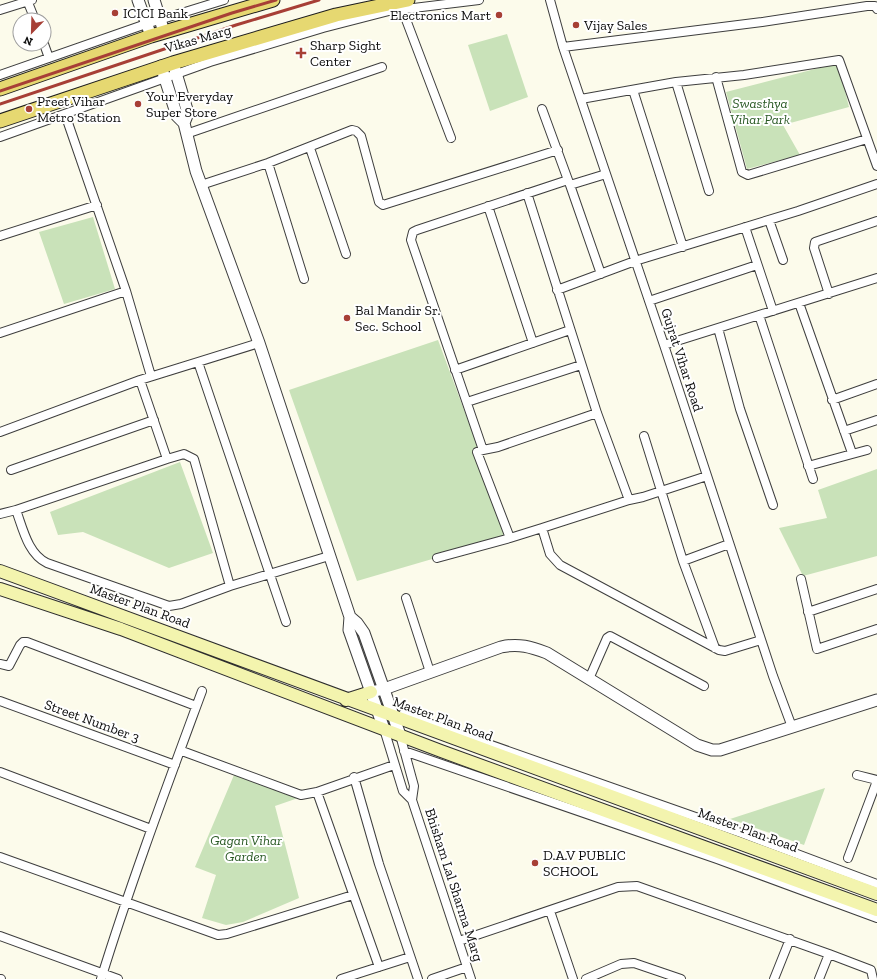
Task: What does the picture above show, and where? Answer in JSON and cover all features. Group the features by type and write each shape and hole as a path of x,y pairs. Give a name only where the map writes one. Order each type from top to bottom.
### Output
{"main road":[{"name":"Vikas Marg","path":"0,89 148,30 273,0"},
{"name":"Vikas Marg","path":"0,121 336,15 405,5"},
{"name":"Master Plan Road","path":"0,571 247,661 376,711 393,714 877,894"},
{"name":"Master Plan Road","path":"0,589 121,630 400,735 877,910"},
{"path":"346,700 371,692"}],"street":[{"path":"0,10 29,0 33,12"},
{"path":"0,74 49,58 148,30 138,0"},
{"path":"154,0 162,26 224,0"},
{"path":"451,138 405,5 480,0"},
{"name":"Gujrat Vihar Road","path":"550,0 563,47 664,345 761,640 792,727"},
{"path":"563,47 762,22 867,6 875,6 877,9"},
{"path":"47,52 49,58"},
{"path":"581,99 676,82 744,75 839,60 877,166"},
{"path":"185,128 382,67"},
{"path":"170,68 166,79 177,116 185,128 201,185 259,343 350,617 349,630 371,692 376,711 384,729"},
{"path":"170,68 188,113 185,128"},
{"path":"716,77 742,172 748,175 867,139"},
{"path":"0,136 166,79"},
{"path":"676,82 709,191"},
{"path":"633,90 683,247"},
{"path":"542,109 558,150 601,274"},
{"path":"66,117 126,291 152,376"},
{"path":"201,185 310,148 352,130 359,133 379,202 386,205 558,150"},
{"path":"310,148 346,254"},
{"path":"268,163 304,279"},
{"path":"483,450 411,240 413,232 527,193 606,174"},
{"path":"557,290 635,261 769,220 877,184"},
{"path":"527,193 581,365 629,500"},
{"path":"0,236 97,205"},
{"path":"488,206 533,343"},
{"path":"769,220 783,260"},
{"path":"829,294 814,248 815,242 877,221"},
{"path":"745,227 773,311"},
{"path":"649,301 757,265"},
{"path":"664,345 877,278"},
{"path":"0,332 126,291"},
{"path":"799,303 852,454"},
{"path":"759,315 813,479"},
{"path":"718,328 740,409 774,505"},
{"path":"455,370 570,330"},
{"path":"0,432 140,380 259,343"},
{"path":"198,362 286,622"},
{"path":"467,402 581,365"},
{"path":"140,380 167,459"},
{"path":"832,400 877,384"},
{"path":"510,538 477,452 498,447 597,413"},
{"path":"11,470 154,420"},
{"path":"844,432 877,420"},
{"path":"644,436 660,492 683,561 715,648"},
{"path":"808,466 867,450"},
{"path":"0,514 184,454 194,459 230,586"},
{"path":"437,558 510,538 707,476"},
{"path":"16,510 32,551 41,560 160,603 175,606 230,586 329,556"},
{"path":"542,528 550,554 560,565 715,648 725,651 761,640"},
{"path":"683,561 729,544"},
{"path":"801,579 817,650 877,629"},
{"path":"808,612 877,588"},
{"path":"406,598 430,672"},
{"path":"350,617 357,623 364,633 400,735"},
{"path":"589,679 607,638 610,636 704,686"},
{"path":"0,664 9,666 20,645 27,642 196,706"},
{"path":"371,692 384,689 513,644 529,646 548,653 704,749 720,750 877,700"},
{"path":"102,976 151,829 175,765 182,751 202,691"},
{"name":"Street Number 3","path":"0,700 175,765"},
{"path":"393,714 734,831 877,884"},
{"name":"Bhisham Lal Sharma Marg","path":"384,729 402,791 412,800"},
{"name":"Bhisham Lal Sharma Marg","path":"400,735 414,786 412,800 471,979"},
{"path":"404,750 717,859 877,918"},
{"path":"182,751 301,795 317,792 354,777 394,765"},
{"path":"0,772 151,829"},
{"path":"848,858 877,780 857,775"},
{"path":"354,777 379,864 418,979"},
{"path":"317,792 379,967"},
{"path":"0,857 218,935 227,934 353,895"},
{"path":"459,941 618,887 637,886 790,939 872,970 873,979"},
{"path":"550,910 573,979"},
{"path":"0,936 102,976 118,979"},
{"path":"774,979 790,939"},
{"path":"819,979 829,954"},
{"path":"341,979 410,957"},
{"path":"586,979 621,964 634,963 682,979"},
{"path":"432,979 467,967"}],"green space":[{"path":"507,34 528,97 490,111 468,45"},
{"name":"Swasthya Vihar Park","path":"838,63 849,107 783,125 800,155 747,169 726,92"},
{"path":"93,217 115,289 64,304 39,232"},
{"path":"438,340 511,536 357,581 289,390"},
{"path":"180,462 213,553 169,568 83,532 58,535 50,512"},
{"path":"877,469 877,556 803,576 779,528 827,518 818,490"},
{"name":"Gagan Vihar Garden","path":"234,775 248,778 301,797 275,806 299,898 243,922 226,925 202,918 216,875 195,867"},
{"path":"825,788 804,845 730,819"}],"railway":[{"path":"0,91 232,13 276,0"},
{"path":"0,104 236,25 319,0"}],"place":[{"name":"ICICI Bank","path":"115,13"},
{"name":"Electronics Mart","path":"499,15"},
{"name":"Vijay Sales","path":"576,25"},
{"name":"Sharp Sight Center","path":"301,53"},
{"name":"Your Everyday Super Store","path":"138,104"},
{"name":"Preet Vihar Metro Station","path":"29,109"},
{"name":"Bal Mandir Sr. Sec. School","path":"347,318"},
{"name":"D.A.V PUBLIC SCHOOL","path":"535,863"}]}
